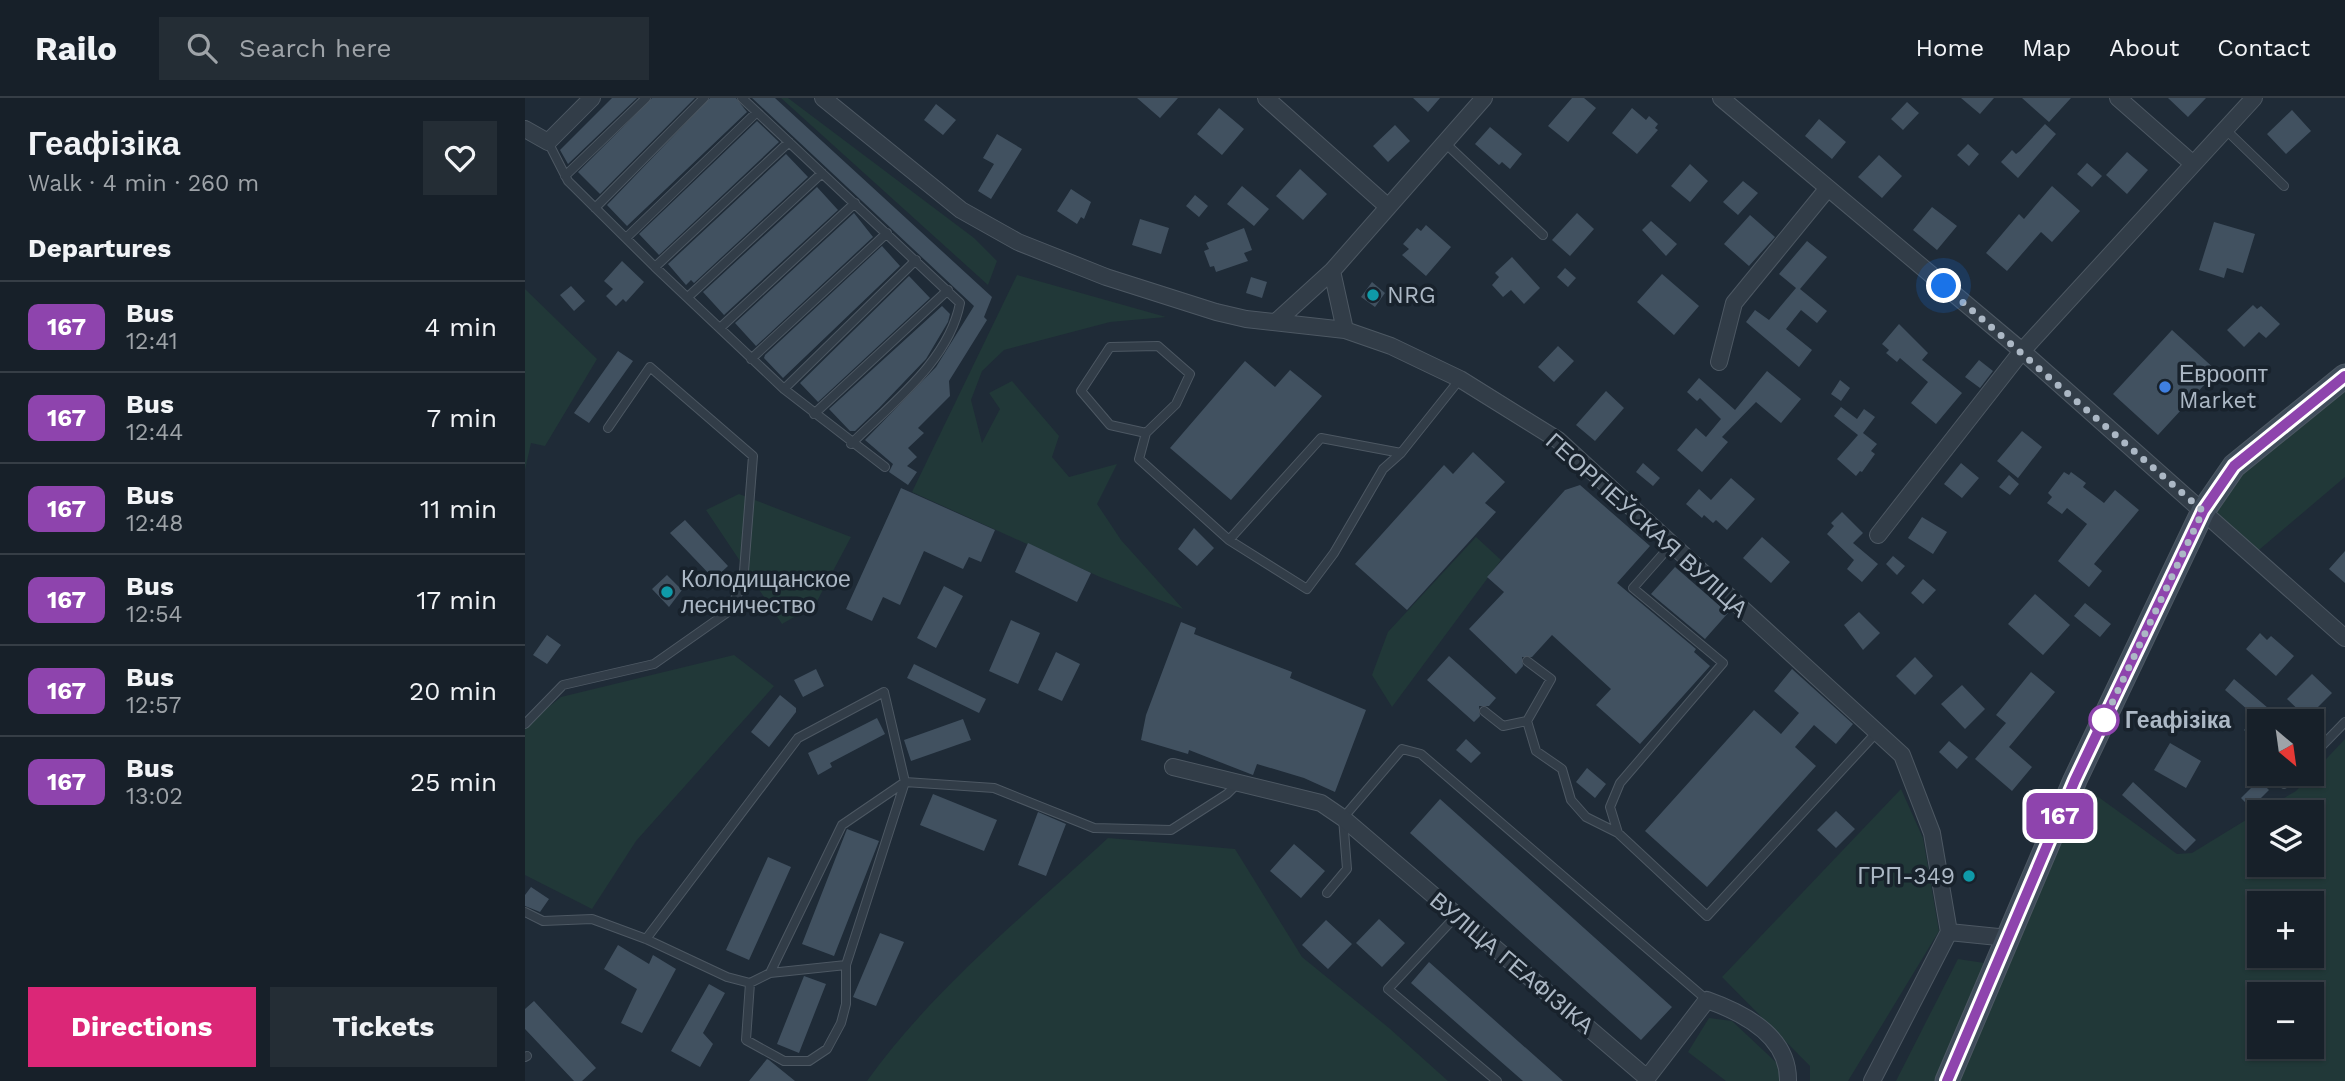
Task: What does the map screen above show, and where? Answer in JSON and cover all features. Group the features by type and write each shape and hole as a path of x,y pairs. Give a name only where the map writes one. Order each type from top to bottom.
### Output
{"main road":[{"path":"1947,1081 2075,780 2203,511 2234,466 2345,376"}],"street":[{"path":"525,129 548,142 592,98"},
{"name":"ГЕОРГІЕЎСКАЯ ВУЛІЦА","path":"823,98 952,203 1018,242 1106,277 1216,312 1345,330 1391,346 1460,380 1558,440 1902,755 1932,833 1949,932"},
{"path":"1265,98 1387,206"},
{"path":"1277,321 1332,271 1483,98"},
{"path":"1721,98 2022,351 2345,638"},
{"path":"2118,98 2192,163"},
{"path":"1878,534 2022,351 2192,163 2255,98"},
{"path":"1719,362 1734,303 1828,188"},
{"path":"1332,271 1345,330"},
{"name":"ВУЛІЦА ГЕАФІЗІКА","path":"1173,768 1240,781 1321,803 1343,818 1646,1079 1707,1000"},
{"path":"1873,1081 1949,932 2008,938"},
{"path":"1707,1000 1739,1011 1781,1049 1788,1062 1788,1081"}],"lane":[{"path":"565,176 646,98"},
{"path":"595,208 704,98"},
{"path":"742,98 960,303 957,321 924,372 851,444"},
{"path":"626,238 757,112"},
{"path":"2225,129 2284,186"},
{"path":"548,142 565,176 655,267 689,296 784,389 851,444 885,467"},
{"path":"655,267 789,142"},
{"path":"1444,142 1543,235"},
{"path":"689,296 823,173"},
{"path":"720,328 855,203"},
{"path":"751,359 887,233"},
{"path":"784,389 916,260"},
{"path":"814,414 948,290"},
{"path":"1146,433 1110,425 1080,391 1110,347 1158,346 1190,374 1176,404 1146,433 1139,459 1229,540 1307,589 1334,553 1383,469 1401,453 1460,380"},
{"path":"525,724 563,685 654,664 728,612 743,584 753,456 650,367 608,428"},
{"path":"1229,540 1321,438 1401,453"},
{"path":"1618,833 1610,807 1620,783 1723,663 1633,588 1671,545"},
{"path":"1527,662 1551,679 1527,721 1536,751 1562,769 1571,800 1586,817 1618,833 1707,916 1877,733"},
{"path":"646,939 798,737 884,692 905,782 846,965 846,1004 841,1023 827,1049 809,1061 784,1061 746,1040 750,983"},
{"path":"1485,711 1503,726 1527,721"},
{"path":"2324,743 2345,722"},
{"path":"1327,893 1347,869 1343,818 1402,749 1420,754 1707,1000"},
{"path":"770,973 842,825 905,782 994,788 1094,828 1171,830 1227,794 1240,781"},
{"path":"525,912 543,921 592,919 646,939 727,977 750,983 770,973 846,965"},
{"path":"1456,916 1388,989 1497,1081"}],"green space":[{"path":"781,98 788,98 974,238 997,261 988,285"},
{"path":"1017,275 1166,317 1110,322 1004,350 982,371 971,400 982,443 1000,409 989,393 1012,381 1059,436 1052,457 1069,477 1117,464 1097,504 1121,540 1183,609 1100,577 912,492"},
{"path":"525,289 597,359 545,446 531,443 525,470"},
{"path":"2345,376 2345,477 2253,555 2203,511"},
{"path":"739,494 851,537 815,605 782,624 706,510"},
{"path":"1476,537 1501,560 1392,707 1372,675 1388,632"},
{"path":"734,655 774,686 636,841 592,909 525,875 525,726 561,697"},
{"path":"2345,739 2345,1081 1947,1081 2075,780 2177,854 2192,853 2247,819 2247,877 2324,877 2324,800 2281,800 2301,786 2324,786 2324,761"},
{"path":"1901,789 1923,838 1939,931 1848,1081 1810,1081 1810,1066 1722,977"},
{"path":"1108,838 1235,849 1302,957 1389,1028 1448,1081 867,1081 893,1047 951,984"},
{"path":"1958,959 1991,964 1936,1081 1896,1081"},
{"path":"1709,1018 1732,1021 1781,1067 1781,1081 1726,1081 1688,1052"}],"building":[{"path":"612,98 637,98 568,164 560,150"},
{"path":"652,98 695,98 600,194 578,172"},
{"path":"710,98 736,98 747,112 627,226 607,205"},
{"path":"752,98 775,98 992,297 984,317 987,320 949,381 950,396 918,428 924,433 908,448 917,457 907,466 917,472 908,485 889,472 893,464 865,440 936,367 974,306"},
{"path":"1137,98 1178,98 1160,118"},
{"path":"1413,98 1440,98 1428,112"},
{"path":"1572,98 1584,98 1596,108 1568,142 1548,126"},
{"path":"1961,98 1994,98 1980,114"},
{"path":"2022,98 2071,98 2049,122"},
{"path":"2168,98 2206,98 2188,117"},
{"path":"1907,102 1919,113 1903,130 1891,119"},
{"path":"936,104 956,120 943,135 924,120"},
{"path":"1219,108 1244,129 1222,155 1197,134"},
{"path":"1632,108 1646,120 1649,116 1658,124 1655,128 1658,130 1637,154 1612,133"},
{"path":"2292,110 2311,131 2286,154 2267,134"},
{"path":"1819,119 1846,142 1832,159 1805,136"},
{"path":"757,121 779,142 659,255 639,234"},
{"path":"2045,124 2056,134 2018,178 2001,162 2012,150 2016,154 2020,151"},
{"path":"1395,125 1410,141 1388,162 1373,146"},
{"path":"1490,127 1522,154 1510,169 1502,162 1499,165 1475,144"},
{"path":"997,134 1022,149 991,199 978,191 994,164 983,158"},
{"path":"1968,144 1979,154 1969,166 1957,155"},
{"path":"2127,152 2148,170 2127,194 2106,175"},
{"path":"786,154 808,177 694,283 691,280 686,285 668,264"},
{"path":"1879,155 1902,176 1882,198 1858,177"},
{"path":"2087,163 2102,176 2092,187 2077,174"},
{"path":"1690,164 1708,181 1690,202 1671,186"},
{"path":"1300,169 1327,194 1303,220 1276,196"},
{"path":"1743,181 1758,193 1738,215 1723,202"},
{"path":"1242,186 1269,209 1254,226 1227,204"},
{"path":"2052,186 2080,211 2052,242 2041,232 2007,271 1986,253 2019,214 2024,219"},
{"path":"817,187 838,210 724,315 703,292"},
{"path":"1071,189 1091,202 1084,219 1081,217 1077,224 1057,211"},
{"path":"1195,195 1208,206 1199,217 1186,206"},
{"path":"1932,207 1957,226 1937,250 1913,230"},
{"path":"854,213 873,237 756,346 735,323"},
{"path":"1577,213 1594,229 1570,256 1552,240"},
{"path":"1750,215 1775,237 1749,266 1724,244"},
{"path":"1140,219 1169,228 1161,254 1132,245"},
{"path":"1651,221 1677,244 1666,256 1642,230"},
{"path":"2214,222 2255,234 2243,273 2227,268 2224,278 2199,270"},
{"path":"1426,225 1451,247 1426,276 1402,255 1409,249 1403,244 1417,228 1421,231"},
{"path":"1244,228 1252,250 1244,253 1248,261 1216,272 1214,266 1210,267 1204,251 1209,249 1206,243"},
{"path":"1807,241 1827,257 1800,289 1827,311 1817,323 1801,310 1786,329 1812,350 1799,367 1746,322 1755,310 1769,320 1796,288 1779,274"},
{"path":"882,246 900,266 783,378 764,358 765,355"},
{"path":"1512,257 1540,288 1524,304 1511,290 1503,297 1492,285 1499,277 1495,273"},
{"path":"622,261 644,282 626,302 623,299 616,306 606,296 613,289 604,281"},
{"path":"1565,268 1576,278 1568,287 1557,277"},
{"path":"1662,274 1699,306 1674,335 1637,302"},
{"path":"909,276 930,298 818,402 800,383"},
{"path":"1251,277 1267,282 1262,298 1246,293"},
{"name":"NRG","path":"1372,282 1385,293 1375,307 1361,297"},
{"path":"571,286 585,301 574,311 560,295"},
{"path":"2253,305 2257,309 2261,306 2280,324 2266,338 2259,332 2244,347 2227,330"},
{"path":"942,306 950,314 948,322 926,359 855,431 850,431 829,409"},
{"path":"1899,324 1928,353 1922,360 1962,393 1936,424 1911,403 1928,382 1900,358 1897,362 1886,353 1889,350 1882,344"},
{"path":"2172,330 2217,371 2158,435 2113,394"},
{"path":"1558,346 1574,361 1554,382 1538,367"},
{"path":"618,351 633,361 589,423 574,413"},
{"path":"1979,360 1993,371 1980,388 1965,377"},
{"path":"1245,361 1275,387 1290,370 1322,396 1231,500 1170,448"},
{"path":"1767,371 1801,399 1781,423 1756,402 1722,437 1728,442 1702,472 1677,450 1696,428 1706,437 1721,419 1700,398 1697,401 1687,392 1699,378 1735,410"},
{"path":"1840,380 1850,388 1841,401 1831,394"},
{"path":"1606,391 1624,408 1595,441 1576,425"},
{"path":"1841,407 1857,419 1864,409 1875,417 1863,433 1877,444 1871,451 1875,454 1856,476 1837,459 1858,435 1834,416"},
{"path":"2022,431 2042,447 2018,478 1997,461"},
{"path":"1473,452 1505,482 1485,503 1496,512 1407,610 1355,564 1444,465 1453,474"},
{"path":"1643,463 1660,478 1653,486 1636,472"},
{"path":"1961,463 1979,478 1962,498 1944,484"},
{"path":"2064,472 2069,475 2071,472 2086,483 2083,487 2104,503 2115,490 2139,510 2094,564 2102,571 2089,587 2058,561 2087,524 2067,508 2062,514 2047,503 2052,497 2048,493"},
{"path":"2009,475 2019,484 2010,495 1999,487"},
{"path":"1731,478 1755,499 1727,530 1716,520 1713,523 1704,515 1702,518 1686,504 1699,489 1711,500"},
{"path":"1580,485 1650,546 1617,583 1696,649 1694,652 1710,666 1640,744 1596,705 1611,689 1552,635 1532,657 1522,657 1523,666 1516,674 1469,629 1504,592 1487,577 1565,490"},
{"path":"901,488 995,530 981,562 969,557 963,569 924,551 900,605 883,597 872,621 846,609"},
{"path":"1842,512 1863,533 1853,543 1878,564 1862,582 1847,569 1854,560 1827,534 1834,526 1831,523"},
{"path":"1922,517 1947,532 1933,554 1908,538"},
{"path":"685,520 728,566 714,579 670,533"},
{"path":"1194,528 1214,548 1197,566 1178,549"},
{"path":"1762,537 1790,562 1771,583 1743,558"},
{"path":"1028,543 1091,573 1077,602 1015,572"},
{"path":"2345,551 2345,583 2329,569"},
{"path":"1893,556 1905,566 1897,575 1886,564"},
{"path":"1675,567 1728,613 1705,639 1651,594"},
{"name":"Колодищанское лесничество","path":"667,575 682,590 669,607 652,589"},
{"path":"1923,579 1936,590 1923,604 1911,593"},
{"path":"944,586 963,596 936,648 917,638"},
{"path":"2035,594 2070,625 2043,655 2008,624"},
{"path":"2085,603 2111,624 2100,637 2074,616"},
{"path":"1859,612 1880,633 1863,650 1844,625"},
{"path":"1011,620 1040,633 1018,684 989,671"},
{"path":"1181,622 1196,628 1194,634 1292,672 1290,678 1366,710 1335,792 1304,778 1257,764 1253,775 1189,750 1188,754 1141,740 1146,715"},
{"path":"2260,633 2267,640 2271,636 2294,656 2276,676 2246,649"},
{"path":"547,635 561,645 547,664 533,655"},
{"path":"1056,652 1080,664 1062,701 1038,690"},
{"path":"1449,656 1496,698 1489,706 1479,706 1480,716 1474,722 1427,680"},
{"path":"1915,657 1933,676 1915,695 1896,676"},
{"path":"914,664 986,699 979,713 907,678"},
{"path":"816,669 824,686 803,697 794,680"},
{"path":"1792,669 1853,724 1836,744 1814,725 1795,747 1816,766 1707,887 1645,831 1754,710 1781,734 1799,713 1774,691"},
{"path":"2031,672 2055,692 2009,747 2032,767 2012,791 1975,759 2006,723 1996,715"},
{"path":"2312,674 2332,693 2316,709 2298,709 2287,699"},
{"path":"2234,679 2269,709 2247,709 2225,690"},
{"path":"1962,685 1985,709 1965,729 1941,704"},
{"path":"780,695 796,708 796,712 769,747 751,732"},
{"path":"877,718 885,734 830,763 832,767 818,775 808,753"},
{"path":"963,719 971,740 911,761 904,740"},
{"path":"1466,739 1481,753 1471,763 1456,750"},
{"path":"1949,741 1968,757 1957,769 1939,752"},
{"path":"2170,743 2201,761 2186,788 2154,770"},
{"path":"1587,768 1606,784 1595,798 1576,782"},
{"path":"2133,782 2196,840 2185,851 2122,795"},
{"path":"2253,786 2265,786 2269,790 2259,800 2247,800 2247,804 2241,798"},
{"path":"933,794 997,820 984,851 920,825"},
{"path":"1440,799 1672,1007 1641,1040 1410,833"},
{"path":"1836,811 1855,829 1836,848 1817,830"},
{"path":"1038,812 1066,824 1046,876 1018,865"},
{"path":"847,829 879,841 834,956 802,944"},
{"path":"1294,844 1325,871 1301,898 1270,871"},
{"path":"768,857 791,867 749,960 726,950"},
{"path":"531,887 549,899 540,912 525,906 525,895"},
{"path":"1379,919 1405,943 1382,967 1356,943"},
{"path":"1326,920 1352,944 1328,969 1302,945"},
{"path":"880,933 904,942 876,1006 853,997"},
{"path":"618,945 649,964 653,955 676,969 642,1033 621,1023 637,989 604,969"},
{"path":"1429,962 1563,1081 1523,1081 1411,983"},
{"path":"804,976 826,984 799,1053 777,1044"},
{"path":"709,984 725,993 703,1033 713,1044 700,1067 671,1051"},
{"path":"534,1001 596,1068 582,1081 574,1081 525,1029 525,1009"},
{"path":"767,1059 769,1060 795,1081 749,1081"}],"bus line":[{"name":"167","path":"1947,1081 2075,780 2203,511 2219,483 2234,466 2345,376"}],"place":[{"name":"NRG","path":"1373,295"},
{"name":"Евроопт Market","path":"2165,387"},
{"name":"Колодищанское лесничество","path":"667,592"},
{"name":"Геафізіка","path":"2104,720"},
{"name":"ГРП-349","path":"1969,876"}],"route":[{"path":"1944,286 2203,511 2104,720"}]}
